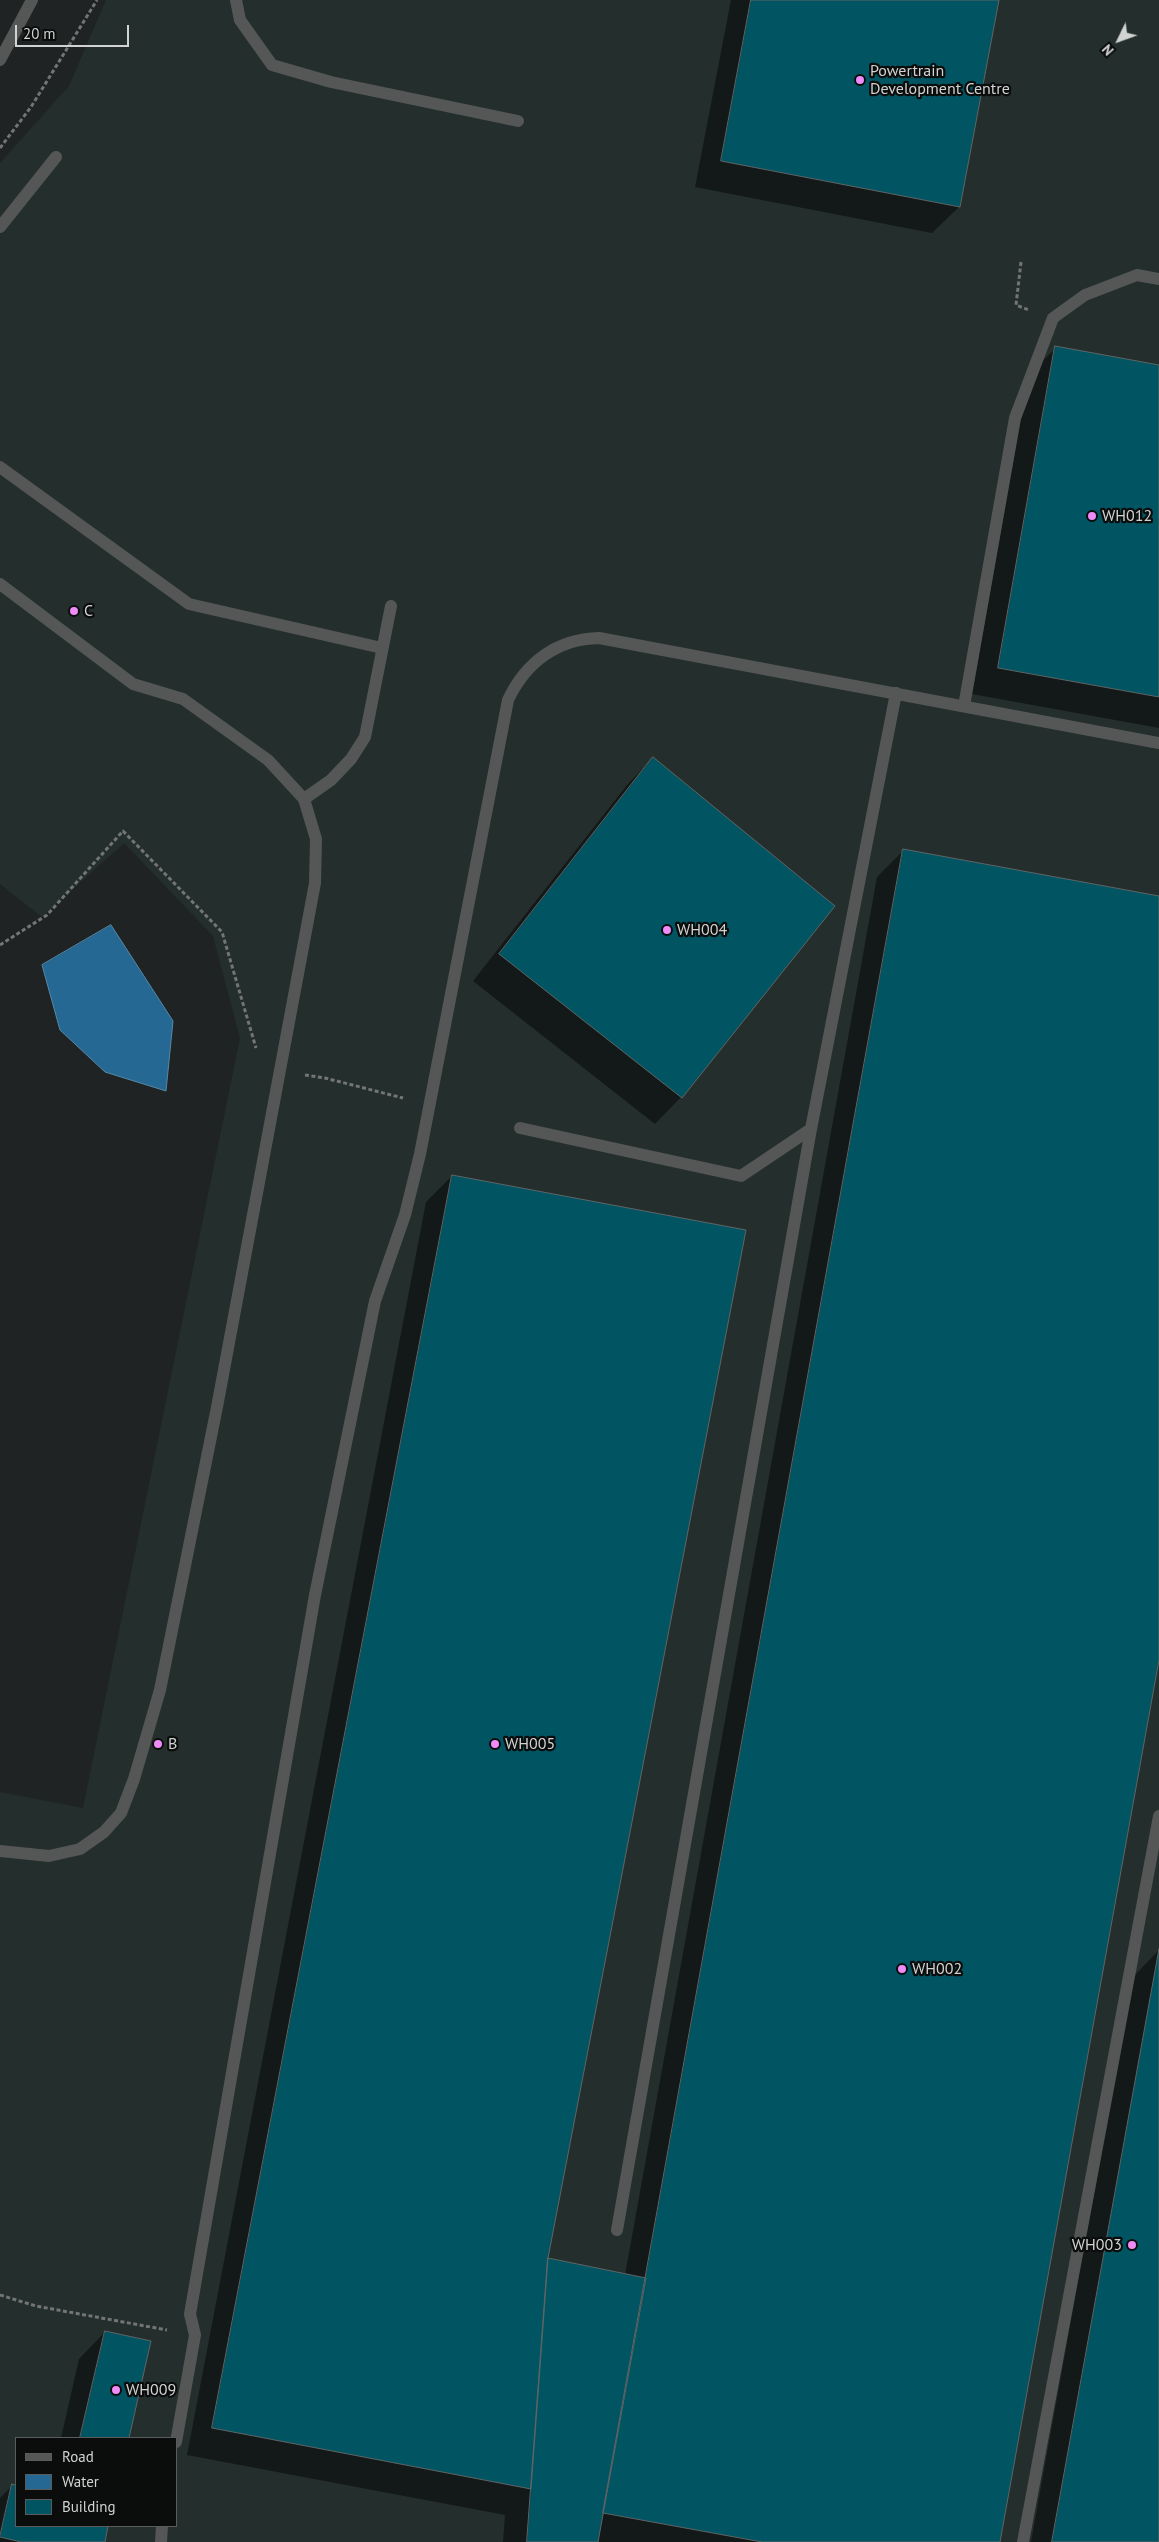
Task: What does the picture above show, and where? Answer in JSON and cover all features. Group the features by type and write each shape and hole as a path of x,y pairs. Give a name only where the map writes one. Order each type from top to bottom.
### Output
{"street":[{"path":"0,60 32,0"},
{"path":"236,0 240,20 272,65 331,82 518,121"},
{"path":"0,227 56,157"},
{"path":"964,706 1015,418 1053,318 1085,294 1137,275 1159,279"},
{"path":"0,467 189,604 382,648"},
{"path":"0,584 133,684 182,699 268,760 304,799 316,840 315,883 219,1397 160,1690 134,1779 121,1812 104,1832 80,1849 49,1856 0,1851"},
{"path":"304,799 331,780 351,759 365,737 390,606"},
{"path":"177,2437 195,2335 190,2314 315,1595 375,1301 405,1215 508,700 516,683 528,669 555,647 569,641 599,638 1159,743"},
{"path":"617,2230 811,1129 896,694"},
{"path":"520,1128 741,1176 811,1129"},
{"path":"1023,2542 1159,1816"},
{"path":"161,2542 162,2527"}],"path":[{"path":"0,148 31,107 97,0"},
{"path":"1021,262 1016,305 1053,318"},
{"path":"0,945 47,916 124,830 222,932 262,1067 281,1072 325,1078 429,1102"},
{"path":"0,2295 36,2306 195,2335"}],"shaded area":[{"path":"106,0 1159,0 1159,2542 0,2542 0,1792 83,1808 240,1038 213,936 124,843 42,917 0,884 0,163 69,86"}],"water":[{"path":"111,925 173,1021 166,1091 105,1072 60,1030 42,965"}],"building":[{"name":"Powertrain Development Centre","path":"751,0 999,0 960,207 721,161"},
{"name":"WH012","path":"1055,346 1159,365 1159,697 998,668"},
{"name":"WH004","path":"653,757 835,906 682,1098 499,954"},
{"name":"WH002","path":"903,849 1159,896 1159,1660 1000,2542 762,2542 603,2513"},
{"name":"WH005","path":"452,1175 746,1230 548,2258 531,2489 212,2428"},
{"name":"WH003","path":"1159,1949 1159,2542 1052,2542"},
{"path":"548,2258 646,2278 598,2542 527,2542"},
{"name":"WH009","path":"105,2331 151,2341 129,2437 80,2437"},
{"path":"12,2484 15,2485 15,2527 108,2527 105,2542 21,2542 0,2537"}],"place":[{"name":"Powertrain Development Centre","path":"860,80"},
{"name":"WH012","path":"1092,516"},
{"name":"C","path":"74,611"},
{"name":"WH004","path":"667,930"},
{"name":"B","path":"158,1744"},
{"name":"WH005","path":"495,1744"},
{"name":"WH002","path":"902,1969"},
{"name":"WH003","path":"1132,2245"},
{"name":"WH009","path":"116,2390"}]}
